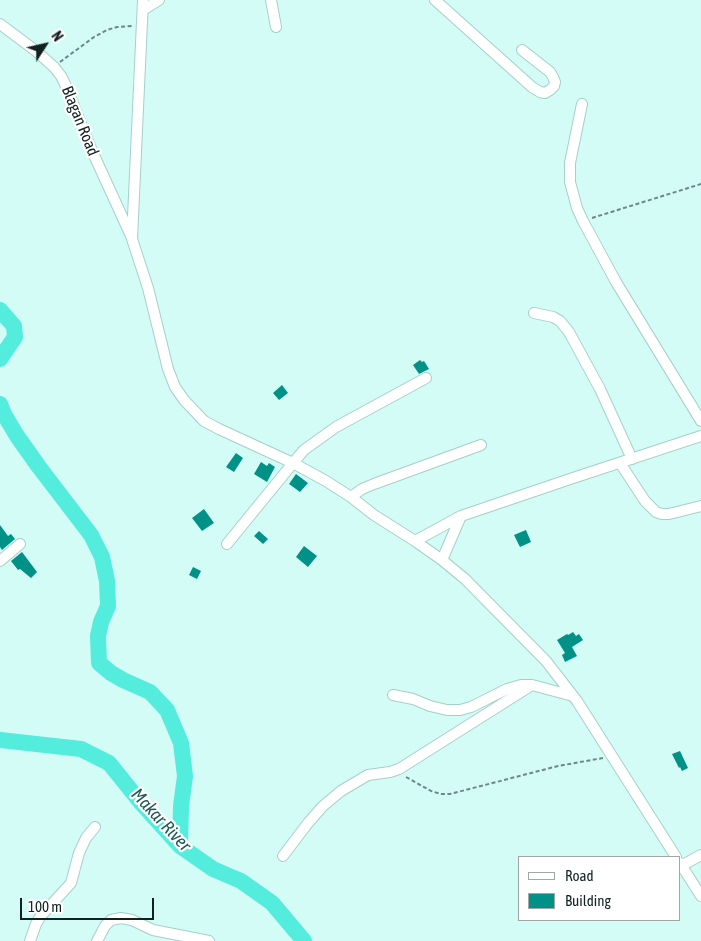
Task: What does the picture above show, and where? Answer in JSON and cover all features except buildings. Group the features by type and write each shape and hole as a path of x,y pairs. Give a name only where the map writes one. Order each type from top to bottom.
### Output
{"street":[{"path":"158,0 143,5 132,239 148,288 168,370 175,387 184,400 204,421 326,481 442,560 465,579 546,661 573,696 675,856"},
{"path":"271,0 276,27"},
{"path":"435,0 532,86 540,92 545,93 550,90 555,82 550,72 522,50"},
{"name":"Blagan Road","path":"0,24 36,51 61,76 68,88 93,153 132,239"},
{"path":"582,104 570,163 570,182 575,202 583,221 626,298 701,421"},
{"path":"534,313 553,317 564,325 569,332 604,398 632,459"},
{"path":"227,544 292,463 316,441 336,427 426,378"},
{"path":"415,541 461,516 701,436"},
{"path":"352,497 362,489 374,484 481,445"},
{"path":"620,463 645,501 656,512 669,514 701,506"},
{"path":"442,560 461,516"},
{"path":"0,561 20,544"},
{"path":"393,695 447,710 460,710 471,707 507,688 521,685 532,685 573,696"},
{"path":"283,856 323,806 341,791 368,775 400,769 532,685"},
{"path":"30,941 40,917 71,883 79,853 86,838 95,827"},
{"path":"681,861 701,855"},
{"path":"681,865 701,896"},
{"path":"97,941 105,926 111,920 121,918 132,920 153,930 209,941"}],"path":[{"path":"54,67 94,37 107,30 116,27 143,25"},
{"path":"583,221 701,184"},
{"path":"390,772 404,775 431,791 450,794 558,766 612,757"}],"waterway":[{"path":"0,310 14,326 15,337 0,359"},
{"path":"0,404 17,436 91,535 102,557 107,581 108,606 101,622 98,636 99,663 123,680 150,692 167,710 181,743 185,776 181,806 180,846"},
{"name":"Makar River","path":"0,740 81,749 109,763 142,804 180,846 213,869 241,881 272,903 304,941"}]}
